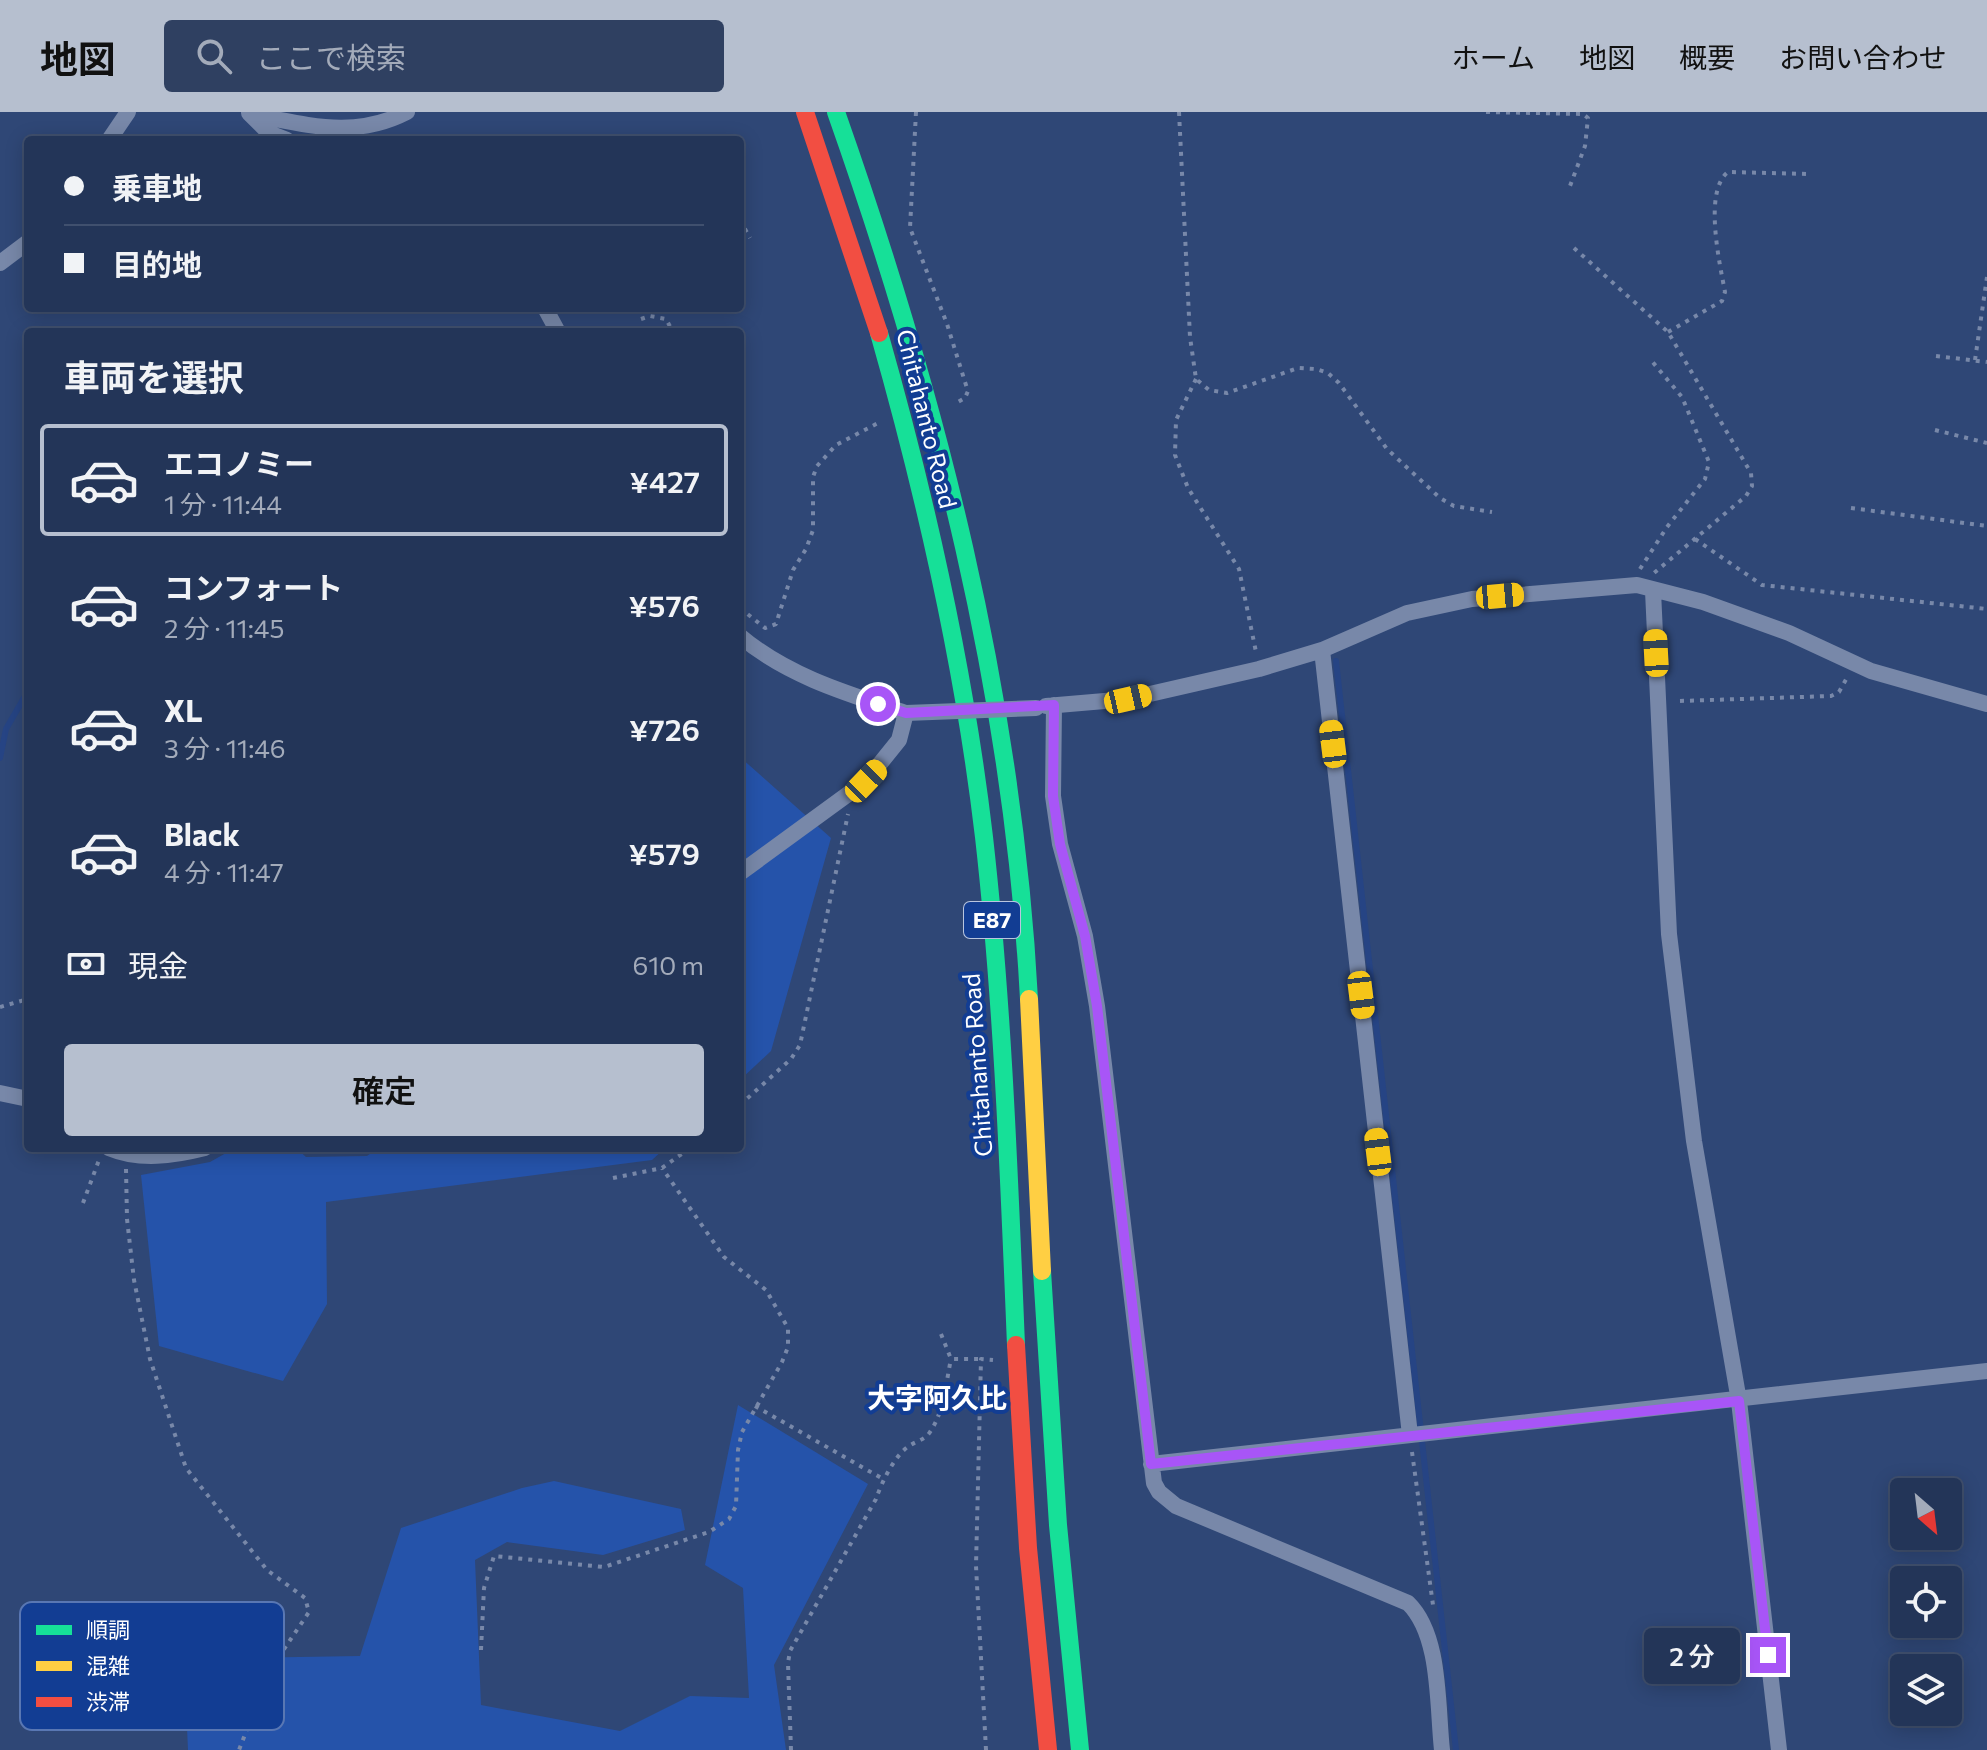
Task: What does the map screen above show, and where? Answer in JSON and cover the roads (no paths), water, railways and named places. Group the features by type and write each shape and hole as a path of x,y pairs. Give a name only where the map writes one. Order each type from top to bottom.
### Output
{"highway":[{"name":"Chitahanto Road","path":"805,112 849,230 912,451 975,763 994,939 1028,1539 1037,1666 1048,1750"},
{"name":"Chitahanto Road","path":"836,112 868,200 933,408 1000,731 1025,940 1056,1517 1080,1750"},
{"path":"1028,1539 1018,1569 1030,1750"}],"street":[{"path":"112,136 128,112"},
{"path":"251,113 335,130 362,127 407,112"},
{"path":"251,113 259,126 279,136"},
{"path":"0,263 24,245"},
{"path":"1643,588 1669,934 1694,1141 1739,1401 1779,1750"},
{"path":"744,639 784,667 850,695 906,713 1036,708 1128,699 1259,669 1322,650 1407,613 1472,599 1643,588 1703,602 1775,628 1854,663 1987,704"},
{"path":"1322,650 1410,1435"},
{"path":"1054,705 1053,796 1060,844 1085,936 1097,1006 1154,1483 1169,1502 1392,1593 1408,1603 1424,1623 1431,1643 1442,1750"},
{"path":"744,870 866,781 899,740 906,713"},
{"path":"0,1093 24,1098"},
{"path":"105,1152 168,1156 186,1152"},
{"path":"1151,1464 1987,1371"}],"waterway":[{"path":"1336,661 1456,1750"},
{"path":"0,758 6,729 24,698"}],"district":[{"name":"大字阿久比","path":"937,1398"}]}
